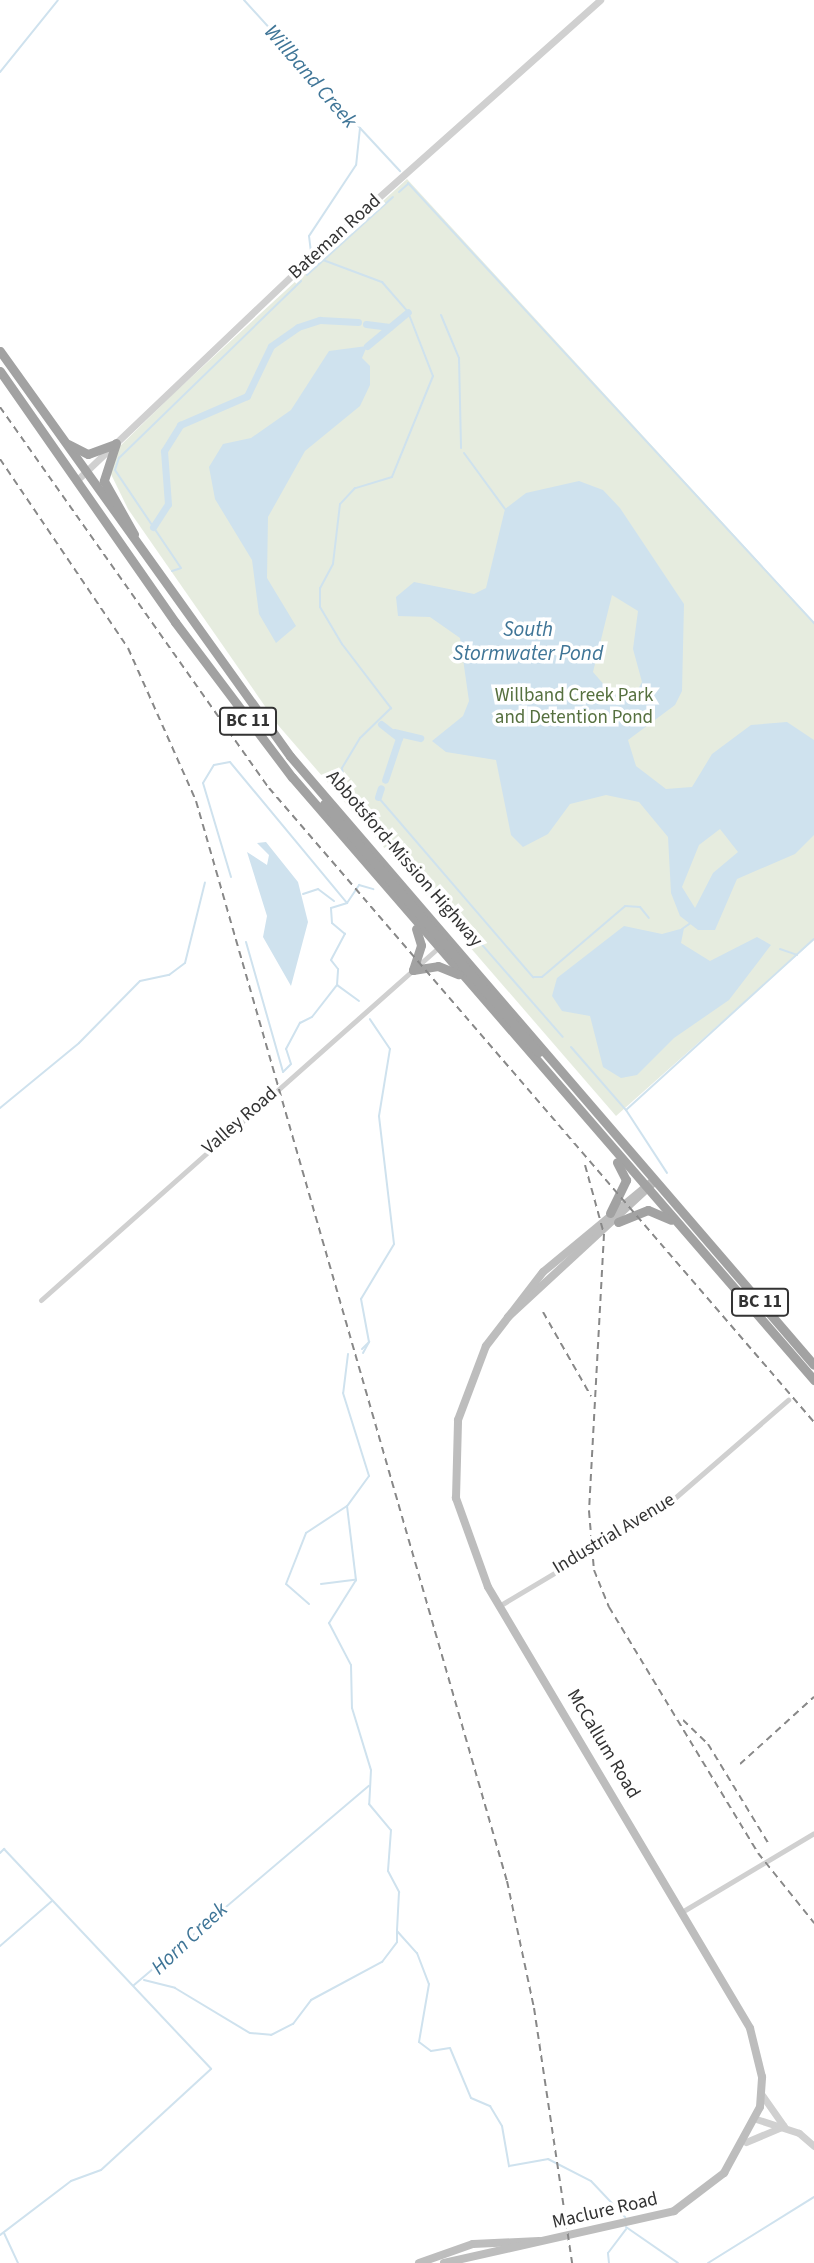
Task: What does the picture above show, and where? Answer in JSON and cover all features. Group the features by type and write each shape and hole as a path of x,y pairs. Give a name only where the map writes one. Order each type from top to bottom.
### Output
{"highway":[{"name":"Abbotsford-Mission Highway","path":"0,351 236,686 558,1069 679,1225 812,1373"},
{"name":"Abbotsford-Mission Highway","path":"0,370 238,708 375,875 440,947 547,1075 795,1343 812,1373"},
{"path":"61,438 88,454 116,443"},
{"path":"116,443 104,466 107,493 187,618"},
{"path":"236,686 286,759 440,947 558,1069"},
{"path":"375,875 420,936 413,970 443,967 471,985"},
{"path":"547,1075 625,1174 610,1213"},
{"path":"618,1222 648,1210 679,1225"},
{"path":"795,1343 814,1353"}],"main road":[{"name":"McCallum Road","path":"649,1185 610,1213 519,1296 464,1395 453,1471 468,1547 499,1606 685,1910 750,2028 762,2095 756,2119"},
{"name":"McCallum Road","path":"503,1321 618,1222 649,1185"},
{"name":"Maclure Road","path":"444,2263 641,2222 706,2191 746,2142 756,2119"},
{"name":"Maclure Road","path":"419,2263 473,2244 542,2241"}],"street":[{"name":"Bateman Road","path":"76,481 306,262 600,0"},
{"name":"Valley Road","path":"41,1300 440,947"},
{"name":"Industrial Avenue","path":"499,1606 657,1512 788,1400"},
{"path":"685,1910 814,1833"},
{"path":"762,2095 785,2126 814,2146"},
{"path":"756,2119 785,2126"},
{"path":"746,2142 785,2126"}],"green space":[{"name":"Willband Creek Park and Detention Pond","path":"407,179 814,622 814,940 616,1116 278,725 128,509 108,468 113,453 174,393"}],"water":[{"path":"367,346 362,358 370,366 370,385 360,406 305,451 268,517 267,578 296,626 276,643 259,614 252,560 215,499 209,467 223,444 251,438 291,410 329,351"},
{"name":"South Stormwater Pond","path":"579,481 603,490 620,508 684,604 682,691 675,705 628,740 636,766 666,789 692,787 712,754 751,725 787,722 814,740 814,835 795,854 737,879 715,930 698,930 680,916 671,893 668,837 639,802 606,795 570,804 548,834 523,847 511,835 496,760 446,752 432,741 463,716 469,701 460,638 430,617 398,616 396,597 414,582 474,594 486,588 505,509 526,493","holes":["612,595 638,611 633,649 642,682 634,697 613,695 593,672","720,829 738,852 713,873 695,908 682,887 699,845"]},
{"path":"266,842 298,882 308,922 291,986 263,937 267,916 247,852 267,865 269,855 257,843"},
{"path":"624,926 662,934 684,928 681,943 710,961 757,937 771,945 729,1000 674,1038 637,1075 621,1078 603,1067 590,1016 562,1011 552,996 557,978"}],"waterway":[{"path":"0,72 58,0"},
{"name":"Willband Creek","path":"244,0 360,128 356,165 309,236 311,253"},
{"path":"360,128 400,171"},
{"path":"408,183 814,623"},
{"path":"399,192 408,184"},
{"path":"307,275 393,197"},
{"name":"Willband Creek","path":"315,257 382,282 408,312 433,376 392,477 355,488 340,504 333,564 320,588 320,607 342,644 391,708 360,738 342,768 344,785 396,853"},
{"path":"172,571 181,568 115,470 119,458 301,281"},
{"path":"367,346 408,312"},
{"path":"441,315 459,358 461,448"},
{"path":"153,527 168,504 164,451 180,425 247,396 271,346 298,327 320,320 358,322"},
{"path":"366,324 390,327"},
{"path":"464,453 505,509"},
{"path":"381,724 399,738 385,780"},
{"path":"394,732 420,738"},
{"path":"231,877 203,783 214,765 230,762 347,903"},
{"path":"378,797 381,788"},
{"path":"378,797 533,977 542,977 625,906 640,907 649,918"},
{"path":"400,851 563,1037"},
{"path":"0,1108 79,1043 140,981 169,975 185,963 205,882"},
{"name":"Willband Creek","path":"359,1001 337,985 338,969 331,960 345,934 332,923 331,908 347,903 359,885 373,889"},
{"path":"303,894 318,889 334,901"},
{"path":"682,929 692,922"},
{"path":"626,1110 814,939"},
{"path":"246,942 283,1072 291,1064 286,1049 300,1023 312,1017 337,985"},
{"path":"780,949 797,955"},
{"name":"Willband Creek","path":"362,1349 369,1342 361,1299 394,1244 379,1116 390,1049 370,1019"},
{"path":"571,1047 626,1110 667,1173"},
{"name":"Willband Creek","path":"363,1353 369,1342"},
{"name":"Willband Creek","path":"348,1354 343,1393 369,1476 347,1506 356,1580 329,1623 351,1665 352,1708 371,1770 369,1804 391,1830 388,1871 399,1892 397,1931 417,1953 429,1984 419,2042 431,2051 450,2048 471,2098 490,2106 502,2126 509,2166 548,2159 591,2181 625,2217"},
{"path":"309,1604 286,1584 306,1533 347,1506"},
{"path":"321,1584 355,1580"},
{"name":"Horn Creek","path":"134,1985 369,1786"},
{"name":"Horn Creek","path":"0,1853 4,1849 211,2069 101,2170 71,2181 0,2235"},
{"path":"0,1946 52,1901"},
{"path":"144,1980 175,1988 250,2033 271,2035 293,2024 311,2000 382,1962 397,1942 397,1931"},
{"name":"Willband Creek","path":"708,2263 814,2197"},
{"name":"Willband Creek","path":"626,2227 678,2263"},
{"path":"609,2263 608,2253 626,2229"},
{"name":"Horn Creek","path":"4,2233 18,2263"}],"railway":[{"path":"0,407 269,788 814,1422"},
{"path":"0,459 128,648 196,801 507,1881 534,2008 572,2263"},
{"path":"585,1165 604,1234 589,1511 594,1570 609,1607 758,1853 814,1923"},
{"path":"543,1312 591,1396"},
{"path":"740,1764 814,1697"},
{"path":"683,1720 708,1744 770,1846"}]}
